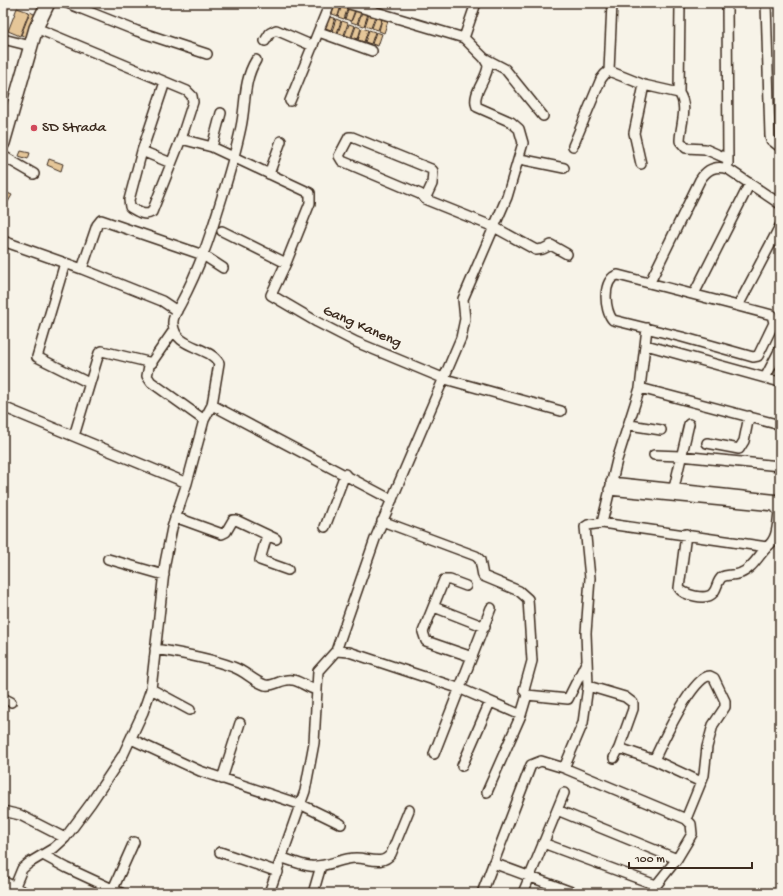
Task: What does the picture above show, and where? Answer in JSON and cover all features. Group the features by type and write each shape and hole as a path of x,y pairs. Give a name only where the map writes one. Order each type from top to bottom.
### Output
{"main road":[{"path":"3,143 36,28 48,3"}],"street":[{"path":"67,3 144,34 207,54"},
{"path":"290,101 330,3"},
{"path":"346,3 358,5 464,38 484,58 505,69 543,116"},
{"path":"464,38 476,3"},
{"path":"573,146 601,79 609,71 612,3"},
{"path":"680,3 679,93 684,105 680,134 682,145 686,148 705,149 728,159"},
{"path":"726,3 728,169"},
{"path":"766,3 770,136 771,140 780,147"},
{"path":"36,28 189,92 193,98 181,139 152,212 142,214 130,207 129,200 142,151 165,82"},
{"path":"265,41 270,33 276,30 313,46"},
{"path":"319,32 372,51"},
{"path":"3,39 31,46"},
{"path":"269,893 302,805 314,743 318,671 336,651 382,521 445,379 461,338 465,319 463,299 507,197 520,159 523,143 519,129 511,122 486,112 475,104 476,97 488,68 484,58"},
{"path":"15,886 22,869 54,848 64,838 91,803 131,739 151,689 165,563 175,517 187,483 204,420 212,405 219,368 218,361 180,340 174,330 173,321 193,281 203,255 234,157 242,119 246,84 249,71 256,60"},
{"path":"609,71 644,85 679,93"},
{"path":"641,164 634,133 644,85"},
{"path":"212,147 221,113"},
{"path":"425,199 434,177 431,169 349,137 340,159 379,178 420,194 425,199 494,227 536,250 543,249 551,245 567,254"},
{"path":"181,139 212,147 310,193 310,202 286,262 222,231"},
{"path":"270,174 281,140"},
{"path":"142,151 171,163"},
{"path":"3,156 34,174"},
{"path":"520,159 564,168"},
{"path":"650,282 703,175 711,168 721,167 728,169 780,204"},
{"path":"694,294 750,183"},
{"path":"82,269 97,225 101,220 203,255 223,268"},
{"path":"738,306 780,226"},
{"path":"3,241 82,269 162,301 177,311"},
{"name":"Gang Kaneng","path":"286,262 270,295 317,322 356,342 445,379 561,411"},
{"path":"65,263 37,357 89,383"},
{"path":"615,275 650,282 694,294 772,315 774,318 774,323 758,356 753,357 648,328 613,320 610,314 606,294 609,283 615,275"},
{"path":"595,524 610,486 630,425 640,388 648,328"},
{"path":"174,330 149,366 147,376 151,382 204,420"},
{"path":"646,345 780,382"},
{"path":"765,378 780,349"},
{"path":"74,436 97,357 102,351 152,363"},
{"path":"640,388 780,425"},
{"path":"212,405 392,500"},
{"path":"3,407 187,483"},
{"path":"707,443 739,449 744,441 749,416"},
{"path":"674,488 680,456 689,424"},
{"path":"630,425 661,430"},
{"path":"654,455 680,456 780,466"},
{"path":"324,527 345,474"},
{"path":"610,486 674,488 780,500"},
{"path":"610,486 774,506 779,512 777,540 767,547 746,570 739,574 724,576 720,579 713,593 708,597 684,593 679,588 686,534"},
{"path":"175,517 222,534 226,532 233,520 236,520 276,539"},
{"path":"382,521 476,556 480,560 483,576 519,591 528,599 532,661 524,690 527,695 522,715 487,792"},
{"path":"564,768 583,723 588,686 586,633 590,578 584,530 595,524 686,534 767,547"},
{"path":"267,535 260,560 288,570"},
{"path":"108,559 164,574"},
{"path":"466,586 450,580 444,580 434,607 422,632 426,640 472,657"},
{"path":"434,607 485,627"},
{"path":"434,754 461,689 491,608"},
{"path":"155,649 178,653 233,667 244,672 252,679 264,684 273,684 284,680 294,680 307,688 317,690"},
{"path":"336,651 349,652 461,689 522,715"},
{"path":"527,695 568,699 588,660"},
{"path":"654,760 681,706 703,677 710,676 714,678 725,707 713,725 707,747 704,775 686,819"},
{"path":"588,686 625,697 633,703 633,710 614,758"},
{"path":"151,689 190,710"},
{"path":"462,766 490,702"},
{"path":"222,779 240,723"},
{"path":"131,739 222,779 302,805 341,824"},
{"path":"619,748 654,760 701,782"},
{"path":"482,893 531,765 541,761 564,768 686,819 691,824 692,834 677,859 653,889 543,843"},
{"path":"523,893 564,793"},
{"path":"283,858 303,864 321,866 343,859 357,858 376,861 388,858 410,810"},
{"path":"557,810 677,859"},
{"path":"3,811 20,815 64,838"},
{"path":"43,855 66,868 117,891 134,842"},
{"path":"220,852 278,872"},
{"path":"493,863 574,893"},
{"path":"314,890 321,866"},
{"path":"3,880 26,893"}],"building":[{"path":"336,3 341,5 338,16 332,14"},
{"path":"342,5 348,7 344,19 338,17"},
{"path":"349,7 355,10 351,21 345,19"},
{"path":"17,8 29,12 20,36 8,31"},
{"path":"356,10 361,12 357,24 351,22"},
{"path":"30,12 36,15 27,37 21,35"},
{"path":"362,12 368,14 364,26 358,24"},
{"path":"369,14 375,16 371,28 365,26"},
{"path":"329,17 335,18 331,30 325,28"},
{"path":"376,17 382,19 378,30 372,28"},
{"path":"336,19 341,21 337,33 332,31"},
{"path":"382,19 388,21 384,33 379,31"},
{"path":"342,21 348,23 344,35 338,33"},
{"path":"349,24 355,26 351,37 345,35"},
{"path":"356,26 361,28 358,39 352,37"},
{"path":"362,28 368,30 364,42 358,40"},
{"path":"369,30 375,32 371,44 365,42"},
{"path":"376,32 382,34 378,46 372,44"},
{"path":"21,151 30,153 28,159 19,156"},
{"path":"49,159 63,164 61,171 47,165"},
{"path":"3,191 12,195 8,202 3,200"}],"place":[{"name":"SD Strada","path":"34,128"}]}
